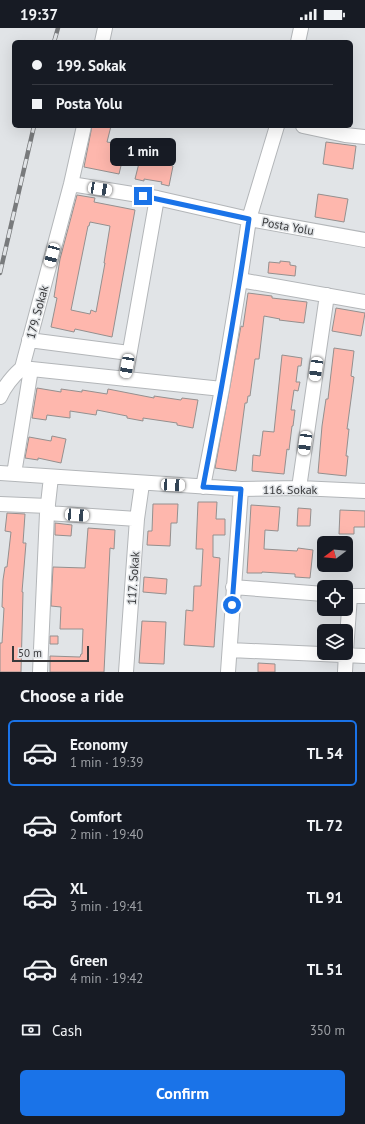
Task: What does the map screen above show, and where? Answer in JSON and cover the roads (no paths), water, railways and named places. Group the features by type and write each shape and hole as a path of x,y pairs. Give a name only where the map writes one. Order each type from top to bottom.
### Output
{"street":[{"path":"102,40 105,28"},
{"path":"298,40 301,28"},
{"name":"179. Sokak","path":"7,474 27,368 29,340 71,184 84,128"},
{"path":"203,487 222,389 249,219 276,128"},
{"path":"314,128 365,137"},
{"name":"Posta Yolu","path":"71,184 157,198 249,219 365,240"},
{"path":"125,379 157,198"},
{"path":"240,280 365,302"},
{"path":"299,488 327,295"},
{"path":"29,340 129,353"},
{"path":"0,397 5,386 12,377 27,368 222,389"},
{"name":"116. Sokak","path":"7,474 142,484 241,489 299,488 365,491"},
{"path":"40,672 47,510 51,478"},
{"name":"117. Sokak","path":"126,672 137,519 142,484"},
{"path":"228,672 241,489"},
{"path":"0,504 137,519"},
{"path":"234,587 317,593"},
{"path":"353,596 365,596"},
{"path":"230,650 317,652"},
{"path":"353,654 365,656"},
{"path":"345,672 346,660"}],"railway":[{"path":"55,40 58,28"},
{"path":"0,273 34,128"}]}
